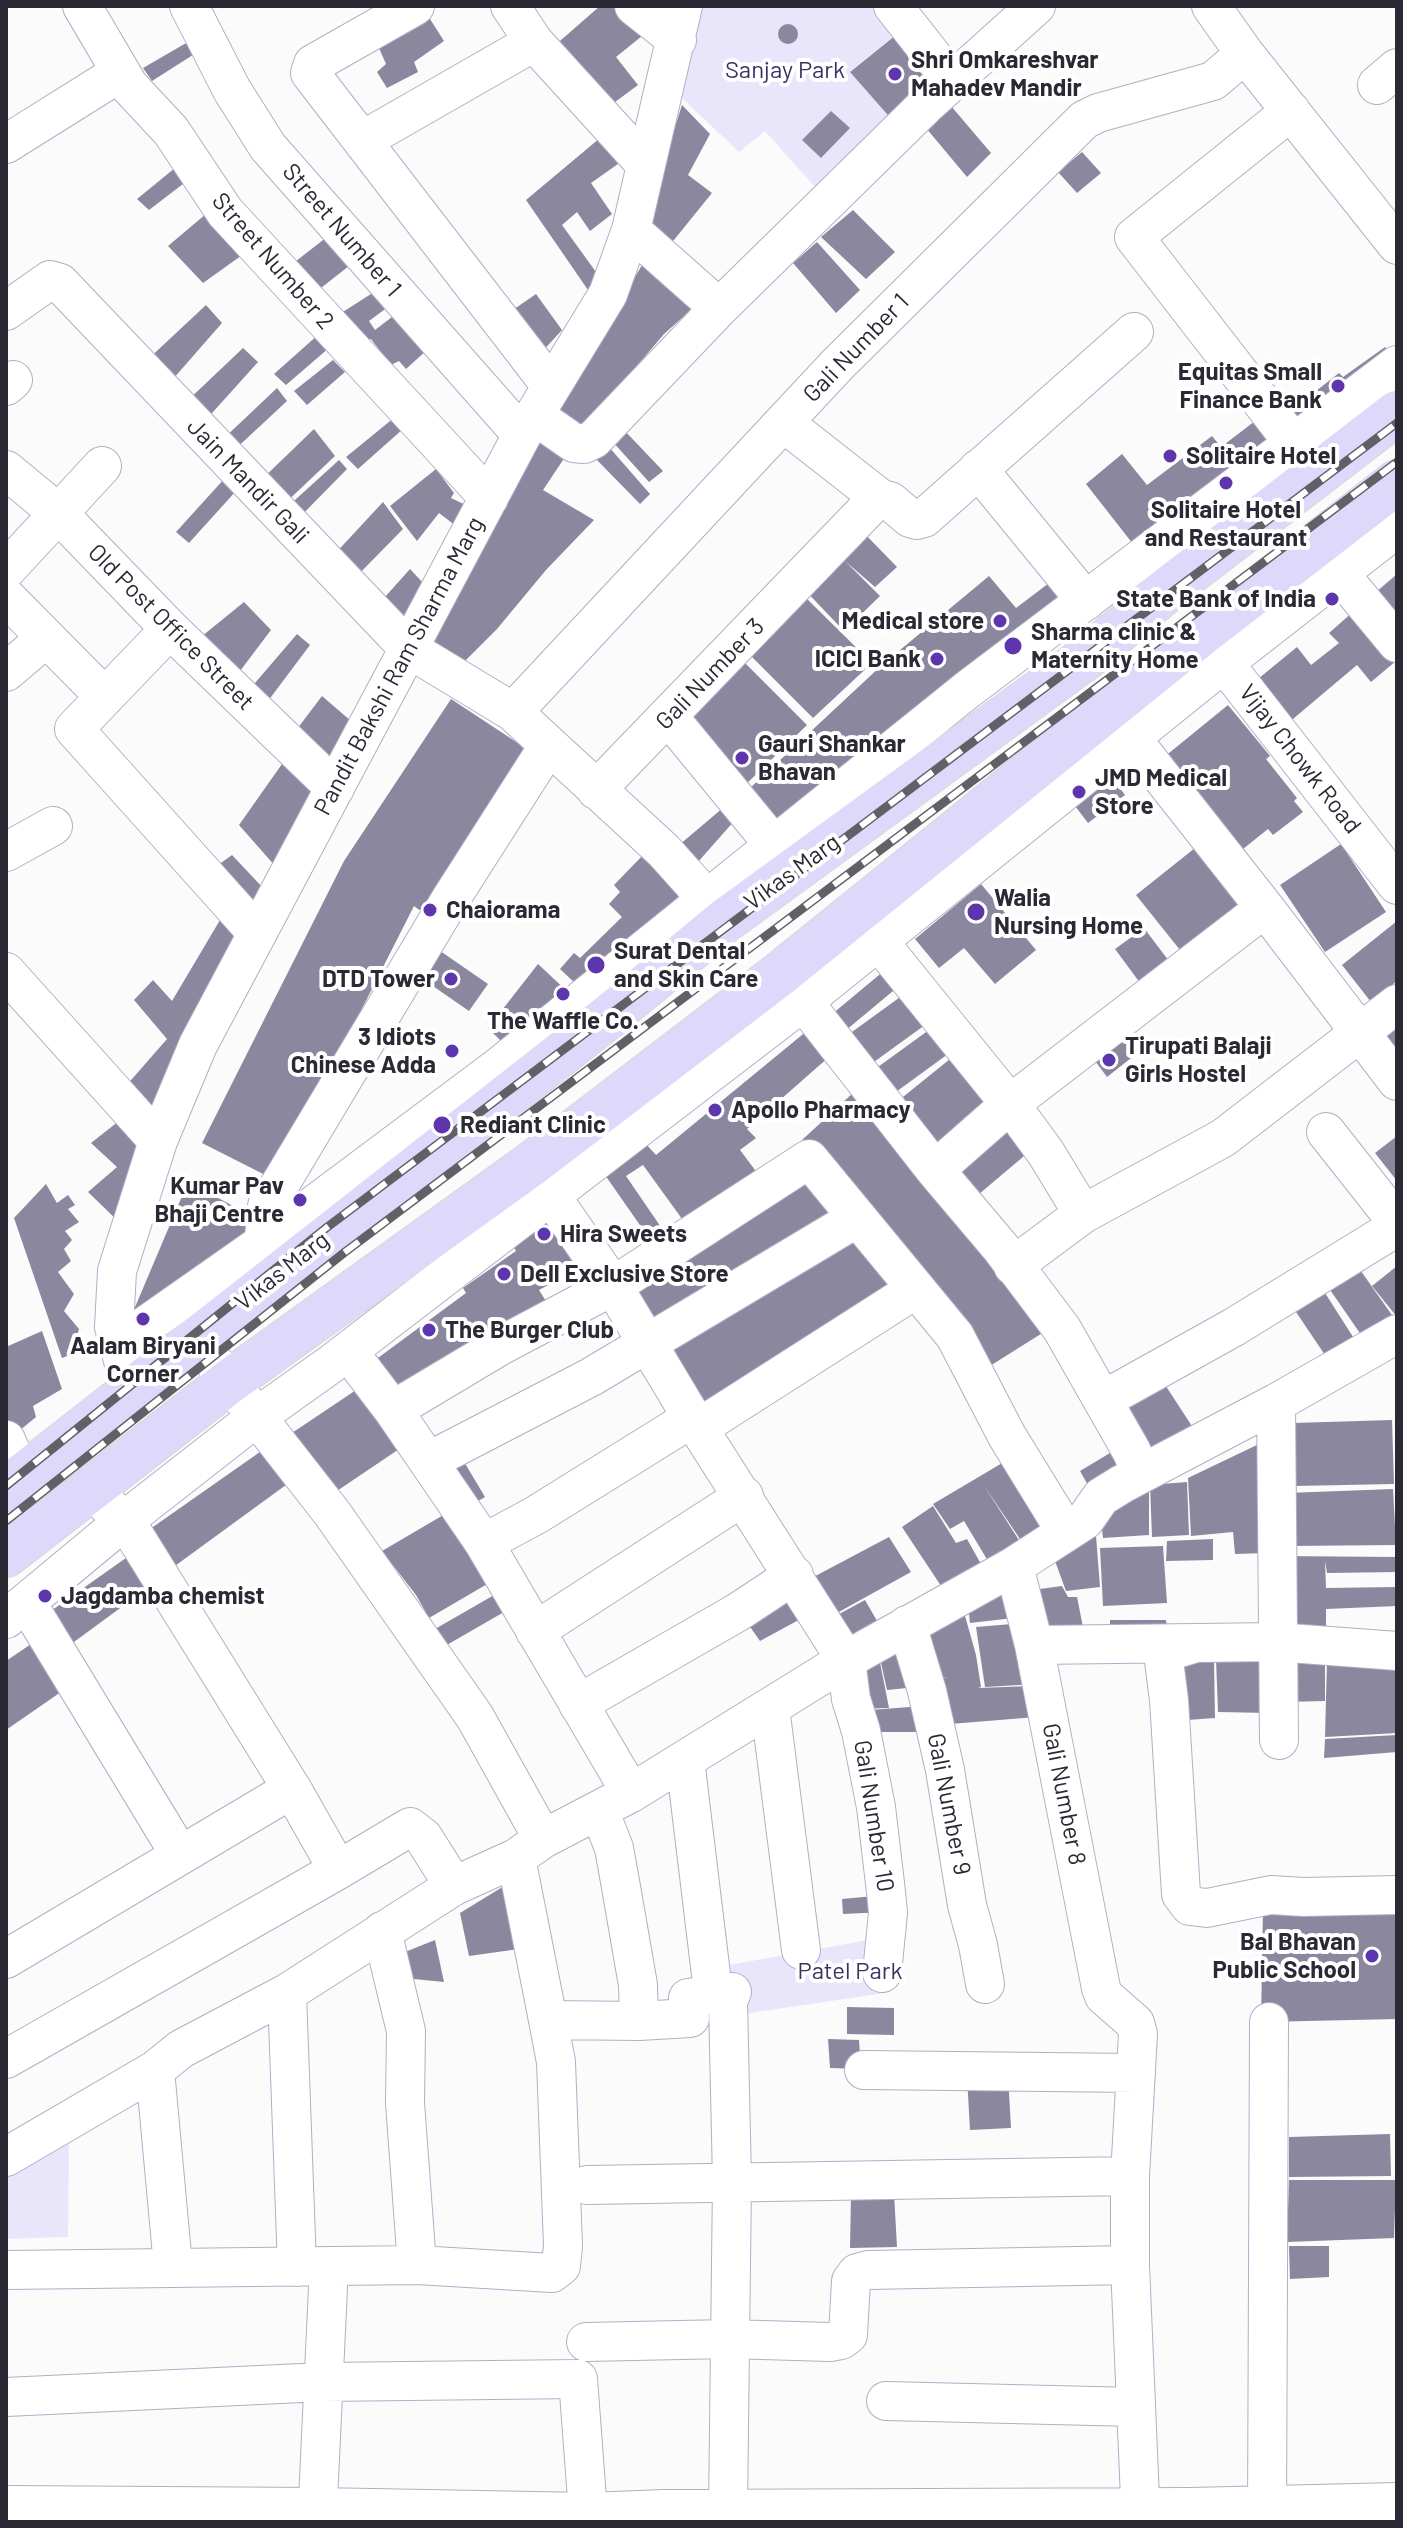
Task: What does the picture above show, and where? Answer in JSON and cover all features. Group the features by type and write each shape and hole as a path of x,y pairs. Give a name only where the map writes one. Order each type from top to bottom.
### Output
{"main road":[{"name":"Vikas Marg","path":"10,1461 131,1390 607,1018 717,909 1087,657 1167,590 1306,459 1397,413"},
{"path":"6,1555 230,1381 540,1180 792,987 1212,648 1397,482"}],"street":[{"name":"Street Number 2","path":"82,6 129,86 171,131 225,212 489,498"},
{"name":"Street Number 1","path":"189,6 232,90 268,147 536,412"},
{"path":"415,6 310,68 310,73 363,140 536,412 574,443 584,444 594,439 719,308 952,81 1036,6"},
{"path":"510,6 534,42 646,165"},
{"path":"634,6 680,23"},
{"path":"893,6 952,81"},
{"path":"1211,6 1245,54 1397,245"},
{"name":"Pandit Bakshi Ram Sharma Marg","path":"131,1390 117,1335 117,1271 158,1141 198,1045 257,933 536,412 608,294 631,230 680,23"},
{"path":"363,140 534,42"},
{"name":"Gali Number 1","path":"513,712 837,365 1084,120 1098,113 1213,81 1245,54"},
{"path":"6,144 121,72"},
{"path":"1291,111 1134,237 1306,459"},
{"path":"631,230 719,308"},
{"name":"Jain Mandir Gali","path":"6,311 54,280 409,649 513,712 664,851 717,909"},
{"path":"784,423 881,499 890,501 917,520 924,518 1134,332"},
{"path":"117,1335 263,1243 717,909 774,845 967,690 1086,601 1306,459 1397,365"},
{"path":"6,570 102,466"},
{"path":"978,469 1086,601"},
{"name":"Old Post Office Street","path":"6,470 57,512 170,629 335,788"},
{"name":"Gali Number 3","path":"596,790 874,502 881,499"},
{"path":"1141,1474 1062,1329 792,987 879,942 1131,738 1212,648 1339,573 1397,528"},
{"path":"1339,573 1397,643"},
{"path":"6,597 105,697"},
{"path":"170,629 74,729 257,933"},
{"path":"6,672 46,638"},
{"name":"Vijay Chowk Road","path":"1212,648 1397,885"},
{"path":"668,716 774,845"},
{"path":"1131,738 1397,1081"},
{"path":"258,1289 267,1206 450,900 549,745"},
{"path":"6,852 53,826"},
{"path":"935,1170 1010,1104 1265,908"},
{"path":"879,942 1010,1104 1046,1153 1083,1214"},
{"path":"6,972 158,1141"},
{"path":"1013,1266 1083,1214 1223,1138 1397,1004"},
{"path":"1103,1400 1234,1327 1397,1224 1326,1132"},
{"path":"393,1410 500,1346 613,1286 809,1159 955,1336 1007,1436 1066,1532"},
{"path":"180,1855 16,1611 125,1520 258,1416 348,1351 540,1180 613,1286 846,1660"},
{"path":"429,1461 591,1377 857,1218"},
{"path":"484,1543 696,1422 916,1289"},
{"path":"6,2270 417,2265 552,2273 561,2266 556,2062 548,2020 530,1848 475,1717 332,1513 196,1339"},
{"path":"6,2157 155,2070 181,2049 287,1993 454,1886 615,1802 846,1660 1014,1566 1085,1520 1101,1497 1276,1403 1397,1344"},
{"path":"348,1351 393,1410 484,1543 578,1704 615,1802 614,1848 638,1985 639,2021"},
{"path":"1276,1403 1279,1740"},
{"path":"89,1491 125,1520 292,1789 338,1870"},
{"path":"535,1631 744,1496"},
{"name":"Gali Number 8","path":"1014,1566 1034,1645 1101,1988 1104,1996 1135,2023 1138,2034 1136,2073"},
{"path":"578,1704 738,1612 794,1575"},
{"name":"Gali Number 9","path":"907,1625 927,1691 945,1770 967,1905 985,1984"},
{"path":"1034,1645 1276,1642 1397,1651"},
{"path":"1196,1643 1163,1653 1169,1700 1181,1894 1190,1906 1207,1908 1271,1895 1397,1895"},
{"name":"Gali Number 10","path":"846,1660 851,1699 861,1731 876,1807 886,1892 888,1913 882,1973"},
{"path":"770,1708 801,1950"},
{"path":"685,1760 712,1983"},
{"path":"11,1945 180,1855 292,1789"},
{"path":"6,2059 410,1827 423,1837 454,1886"},
{"path":"382,1931 406,2031 405,2103 417,2265"},
{"path":"548,2020 690,2018 688,1998 732,1992 728,2001 732,2181 728,2510"},
{"path":"287,1993 323,2382 318,2514"},
{"path":"1267,2513 1269,2022"},
{"path":"155,2070 173,2266"},
{"path":"864,2070 1136,2073 1130,2176 1130,2265 1141,2515"},
{"path":"587,2185 1130,2176"},
{"path":"586,2342 728,2339 830,2342 848,2335 840,2281 868,2270 1130,2265"},
{"path":"6,2397 323,2382 578,2379 588,2512"},
{"path":"886,2401 1135,2407"},
{"path":"6,2505 145,2514 728,2510 1141,2515 1267,2513 1397,2502"}],"green space":[{"name":"Sanjay Park","path":"697,6 889,6 906,27 850,71 894,122 824,197 765,131 739,152 668,85"},
{"name":"Patel Park","path":"874,1939 885,1993 736,2015 729,1965"},
{"path":"69,2139 68,2237 6,2239 6,2174"}],"building":[{"path":"600,6 616,6 642,36 616,57 638,85 607,108 553,47"},
{"path":"430,19 444,41 414,62 418,72 387,88 377,72 386,64 379,48"},
{"path":"788,24 795,27 798,34 795,41 788,44 781,41 778,34 781,27"},
{"name":"Shri Omkareshvar Mahadev Mandir","path":"906,27 940,76 894,122 850,72"},
{"path":"200,35 207,46 152,81 143,68"},
{"path":"682,105 710,134 688,175 712,193 665,251 648,237 665,158"},
{"path":"951,106 991,153 967,177 926,128"},
{"path":"831,111 850,128 821,158 802,140"},
{"path":"600,138 618,164 591,183 612,214 590,231 577,212 562,225 596,272 588,290 526,200"},
{"path":"1082,152 1101,173 1077,193 1058,172"},
{"path":"186,159 196,174 149,210 137,199"},
{"path":"219,203 252,248 203,283 168,246"},
{"path":"853,210 895,252 866,279 821,237"},
{"path":"332,233 354,262 312,295 291,265"},
{"path":"817,242 860,290 836,313 793,263"},
{"path":"647,257 693,308 664,334 579,434 550,417"},
{"path":"385,285 396,301 369,321 375,330 401,310 428,349 406,369 399,361 391,365 371,339 359,345 335,317"},
{"path":"536,294 562,330 539,355 507,314"},
{"path":"206,305 222,323 166,387 144,363"},
{"path":"319,334 330,347 286,385 274,374"},
{"path":"1385,347 1390,353 1295,437 1280,419 1339,373 1343,377"},
{"path":"243,348 258,362 204,422 183,405"},
{"path":"333,360 345,372 307,405 294,391"},
{"path":"277,388 287,401 230,454 220,442"},
{"path":"395,417 403,429 358,469 346,457"},
{"path":"1259,418 1280,446 1133,544 1086,484 1122,454 1147,485 1212,436 1221,447"},
{"path":"314,429 335,456 281,507 257,484"},
{"path":"624,430 663,471 649,482 612,441"},
{"path":"544,435 569,451 543,490 594,520 461,665 425,647"},
{"path":"609,447 650,494 640,504 596,459"},
{"path":"339,460 347,469 295,522 284,510"},
{"path":"436,469 454,493 451,498 468,506 456,526 439,513 417,541 390,506"},
{"path":"225,478 236,491 189,543 176,532"},
{"path":"383,502 403,529 354,579 331,558"},
{"path":"862,531 897,567 875,587 845,561 880,596 844,631 801,586"},
{"path":"410,569 425,585 397,627 376,607"},
{"path":"1061,574 1076,594 765,832 735,802 882,665 989,576 1016,608"},
{"path":"1397,574 1397,634 1368,599"},
{"path":"805,597 872,663 813,718 749,654"},
{"path":"244,602 271,630 237,675 196,641"},
{"path":"1354,611 1396,661 1371,682 1357,665 1287,724 1253,683 1297,647 1311,665 1339,643 1329,633"},
{"path":"297,634 310,645 265,705 249,690"},
{"name":"Gauri Shankar Bhavan","path":"744,662 807,725 739,791 683,724"},
{"path":"322,696 351,721 330,768 294,733"},
{"path":"451,699 539,757 432,919 414,906 275,1180 202,1143 344,861"},
{"path":"1228,705 1270,756 1266,759 1297,798 1294,801 1303,812 1273,835 1268,829 1233,857 1158,762"},
{"path":"289,754 321,782 276,867 239,825"},
{"path":"1106,770 1125,795 1088,823 1069,798"},
{"path":"724,807 735,820 690,871 672,851"},
{"path":"1205,840 1257,905 1188,960 1136,895"},
{"path":"1341,844 1386,912 1325,952 1280,885"},
{"path":"646,852 686,890 577,985 560,969 574,953 580,958 622,917 609,904 620,892 614,885"},
{"path":"232,855 266,891 256,913 214,868"},
{"name":"Walia Nursing Home","path":"981,884 1036,950 995,984 964,948 939,968 915,939"},
{"path":"223,915 243,937 157,1120 125,1087 167,1039 134,1000 153,980 172,1001"},
{"path":"1397,921 1397,981 1371,1002 1342,965"},
{"path":"1144,928 1178,973 1149,995 1115,949"},
{"name":"DTD Tower","path":"433,946 488,984 469,1011 414,973"},
{"path":"538,964 569,993 506,1046 488,1028"},
{"path":"885,970 899,986 839,1036 825,1020"},
{"path":"914,987 936,1017 867,1067 845,1037"},
{"path":"1397,1013 1397,1052 1379,1026"},
{"path":"940,1022 959,1046 889,1097 871,1072"},
{"path":"1127,1025 1145,1047 1107,1077 1090,1054"},
{"path":"808,1030 830,1056 747,1129 756,1138 740,1150 758,1174 685,1223 643,1165 626,1176 665,1233 651,1241 605,1175 646,1144 656,1155"},
{"path":"955,1055 996,1107 934,1156 893,1105"},
{"path":"854,1092 1044,1332 982,1371 802,1140"},
{"path":"124,1117 147,1142 120,1223 88,1192 117,1167 91,1143"},
{"path":"1004,1119 1030,1151 972,1200 944,1168"},
{"path":"1397,1136 1397,1181 1375,1153"},
{"path":"800,1168 841,1219 654,1332 623,1280"},
{"path":"188,1182 254,1217 245,1237 130,1319"},
{"path":"46,1184 57,1203 68,1195 75,1205 68,1209 79,1222 65,1231 72,1240 64,1249 71,1261 58,1272 74,1294 64,1311 79,1329 72,1354 62,1358 14,1218"},
{"path":"548,1206 583,1266 539,1290 549,1306 395,1404 367,1366 466,1293 463,1288 516,1251 508,1237"},
{"path":"857,1222 908,1285 697,1409 658,1346"},
{"path":"1356,1264 1394,1318 1364,1339 1326,1284"},
{"path":"1397,1266 1397,1317 1372,1286"},
{"path":"1318,1282 1362,1351 1333,1367 1288,1300"},
{"path":"42,1331 62,1389 33,1406 36,1417 19,1431 8,1427 6,1420 6,1347"},
{"path":"1160,1377 1199,1437 1148,1465 1112,1406"},
{"path":"368,1382 411,1441 325,1499 280,1441"},
{"path":"1392,1420 1394,1484 1294,1486 1293,1423"},
{"path":"1261,1443 1266,1553 1235,1554 1233,1532 1191,1536 1188,1478"},
{"path":"267,1447 290,1482 168,1571 143,1534"},
{"path":"1115,1450 1125,1465 1089,1487 1080,1471"},
{"path":"1014,1456 1060,1531 1028,1551 983,1484 1024,1548 994,1571 964,1521 950,1529 933,1504"},
{"path":"463,1460 485,1497 463,1510 441,1473"},
{"path":"1187,1482 1189,1535 1152,1537 1150,1485"},
{"path":"1149,1484 1149,1535 1103,1538 1100,1511"},
{"path":"1393,1489 1396,1545 1289,1546 1287,1493"},
{"path":"933,1506 956,1543 967,1539 986,1573 949,1598 902,1527"},
{"path":"457,1507 501,1576 429,1618 416,1595 382,1551"},
{"path":"1095,1523 1100,1587 1066,1591 1051,1550"},
{"path":"889,1537 911,1572 828,1618 804,1582"},
{"path":"1213,1539 1213,1560 1166,1561 1167,1541"},
{"path":"1163,1546 1167,1603 1103,1606 1100,1548"},
{"path":"133,1553 153,1584 63,1650 41,1618"},
{"path":"1278,1556 1397,1557 1397,1572 1327,1573 1325,1561 1326,1588 1397,1587 1397,1606 1326,1609 1326,1632 1283,1633"},
{"path":"1007,1573 1022,1617 970,1623 967,1595"},
{"path":"1062,1586 1068,1597 1077,1597 1084,1632 1037,1637 1025,1591"},
{"path":"508,1587 518,1604 445,1646 435,1629"},
{"path":"792,1594 806,1616 760,1641 746,1621"},
{"path":"960,1598 976,1655 981,1687 978,1688 1031,1686 1036,1717 938,1725 926,1679 949,1677 927,1678 911,1627"},
{"path":"865,1600 884,1633 847,1656 828,1620"},
{"path":"1110,1620 1166,1620 1168,1638 1110,1638"},
{"path":"1024,1623 1036,1684 985,1687 976,1627"},
{"path":"903,1630 917,1687 887,1690 878,1649"},
{"path":"40,1638 71,1685 6,1730 6,1661"},
{"path":"878,1652 889,1708 858,1709 848,1666"},
{"path":"1268,1655 1270,1713 1218,1712 1216,1659"},
{"path":"1397,1660 1397,1733 1325,1737 1327,1661"},
{"path":"1214,1661 1215,1718 1173,1721 1169,1665"},
{"path":"1325,1661 1325,1701 1283,1702 1281,1664"},
{"path":"922,1706 927,1732 864,1732 858,1711"},
{"path":"1397,1735 1397,1752 1324,1758 1325,1739"},
{"path":"522,1875 533,1947 469,1956 460,1913"},
{"path":"885,1895 886,1912 843,1914 842,1899"},
{"path":"1263,1908 1397,1908 1397,2019 1261,2022"},
{"path":"435,1940 444,1982 404,1978 400,1954"},
{"path":"847,2007 894,2008 894,2035 847,2034"},
{"path":"828,2039 859,2040 861,2069 830,2068"},
{"path":"1008,2075 1011,2128 970,2130 967,2077"},
{"path":"1390,2134 1391,2176 1289,2177 1289,2137"},
{"path":"1289,2180 1396,2180 1394,2238 1287,2242"},
{"path":"894,2193 897,2247 850,2248 851,2195"},
{"path":"1289,2246 1329,2246 1329,2277 1290,2279"}],"railway":[{"path":"6,1486 326,1228 1397,423"},
{"path":"6,1521 345,1252 1397,462"}],"place":[{"name":"Shri Omkareshvar Mahadev Mandir","path":"895,74"},
{"name":"Equitas Small Finance Bank","path":"1338,386"},
{"name":"Solitaire Hotel","path":"1170,456"},
{"name":"Solitaire Hotel and Restaurant","path":"1226,483"},
{"name":"State Bank of India","path":"1332,599"},
{"name":"Medical store","path":"1000,621"},
{"name":"Sharma clinic & Maternity Home","path":"1013,646"},
{"name":"ICICI Bank","path":"937,659"},
{"name":"Gauri Shankar Bhavan","path":"742,758"},
{"name":"JMD Medical Store","path":"1079,792"},
{"name":"Chaiorama","path":"430,910"},
{"name":"Walia Nursing Home","path":"976,912"},
{"name":"Surat Dental and Skin Care","path":"596,965"},
{"name":"DTD Tower","path":"451,979"},
{"name":"The Waffle Co.","path":"563,994"},
{"name":"3 Idiots Chinese Adda","path":"452,1051"},
{"name":"Tirupati Balaji Girls Hostel","path":"1109,1060"},
{"name":"Apollo Pharmacy","path":"715,1110"},
{"name":"Rediant Clinic","path":"442,1125"},
{"name":"Kumar Pav Bhaji Centre","path":"300,1200"},
{"name":"Hira Sweets","path":"544,1234"},
{"name":"Dell Exclusive Store","path":"504,1274"},
{"name":"Aalam Biryani Corner","path":"143,1319"},
{"name":"The Burger Club","path":"429,1330"},
{"name":"Jagdamba chemist","path":"45,1596"},
{"name":"Bal Bhavan Public School","path":"1372,1956"}]}
